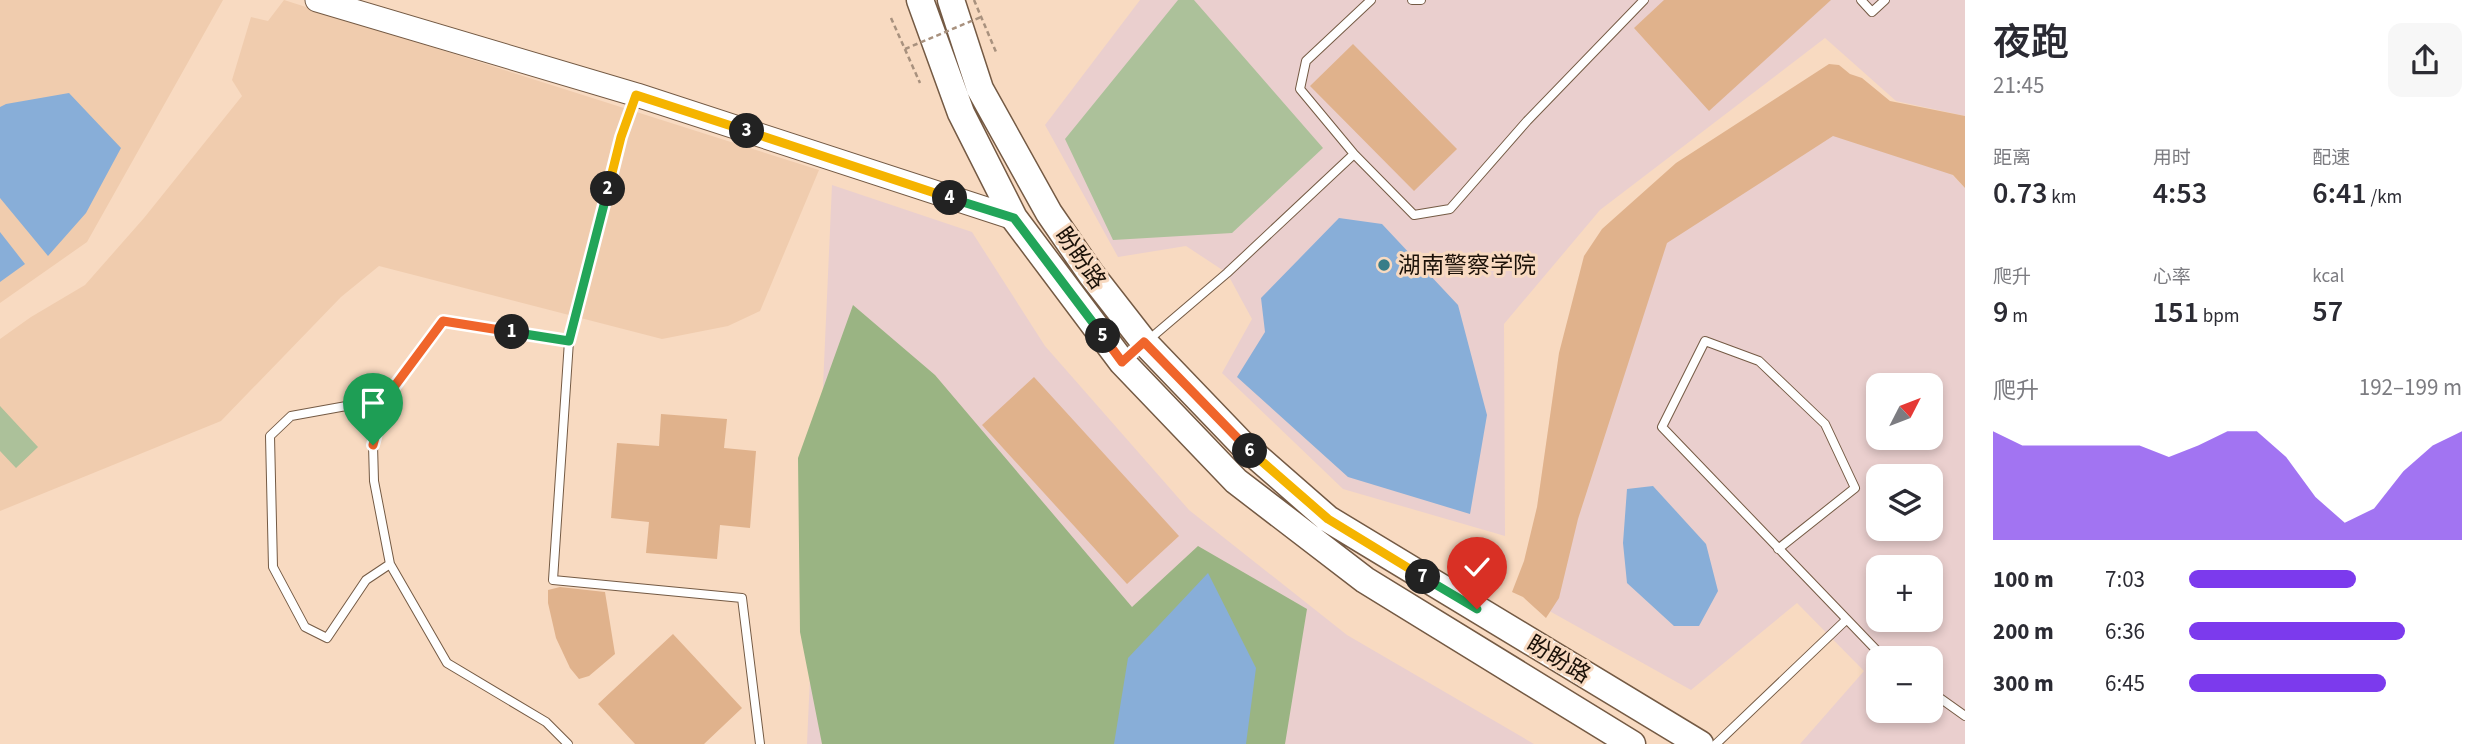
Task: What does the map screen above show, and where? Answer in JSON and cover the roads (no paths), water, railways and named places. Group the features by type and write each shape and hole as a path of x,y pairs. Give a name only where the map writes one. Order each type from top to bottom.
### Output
{"main road":[{"path":"317,0 636,95 1014,218"},
{"name":"盼盼路","path":"920,0 961,113 1014,218 1122,362 1236,481 1365,580 1632,744"},
{"name":"盼盼路","path":"951,0 980,89 1049,213 1091,274 1144,342 1241,443 1328,519 1700,744"}],"lane":[{"path":"1371,0 1307,61 1300,89 1354,154 1414,215 1450,209 1527,121 1644,0"},
{"path":"1412,0 1421,0"},
{"path":"1861,0 1872,12 1885,0"},
{"path":"636,95 621,137 569,341 553,580 742,597 760,744"},
{"path":"1122,362 1227,273 1354,154"},
{"path":"568,744 546,722 447,663 390,564 374,481 373,445 385,399 443,321 569,341"},
{"path":"1778,549 1855,488 1825,424 1759,361 1705,341 1662,427 1778,549 1846,620 1872,646"},
{"path":"385,399 291,416 270,436 272,515 274,567 305,627 327,638 366,580 390,564"},
{"path":"1716,744 1846,620"},
{"path":"1943,700 1965,716"}],"water":[{"path":"69,93 121,148 86,213 48,256 0,198 0,107"},
{"path":"1339,218 1382,224 1458,305 1487,415 1470,514 1348,477 1237,377 1265,332 1261,298"},
{"path":"0,232 25,264 0,282"},
{"path":"1653,486 1706,544 1718,591 1699,626 1674,626 1627,583 1623,543 1627,489"},
{"path":"1208,573 1256,668 1246,744 1114,744 1128,658"}],"place":[{"name":"湖南警察学院","path":"1384,265"}]}
